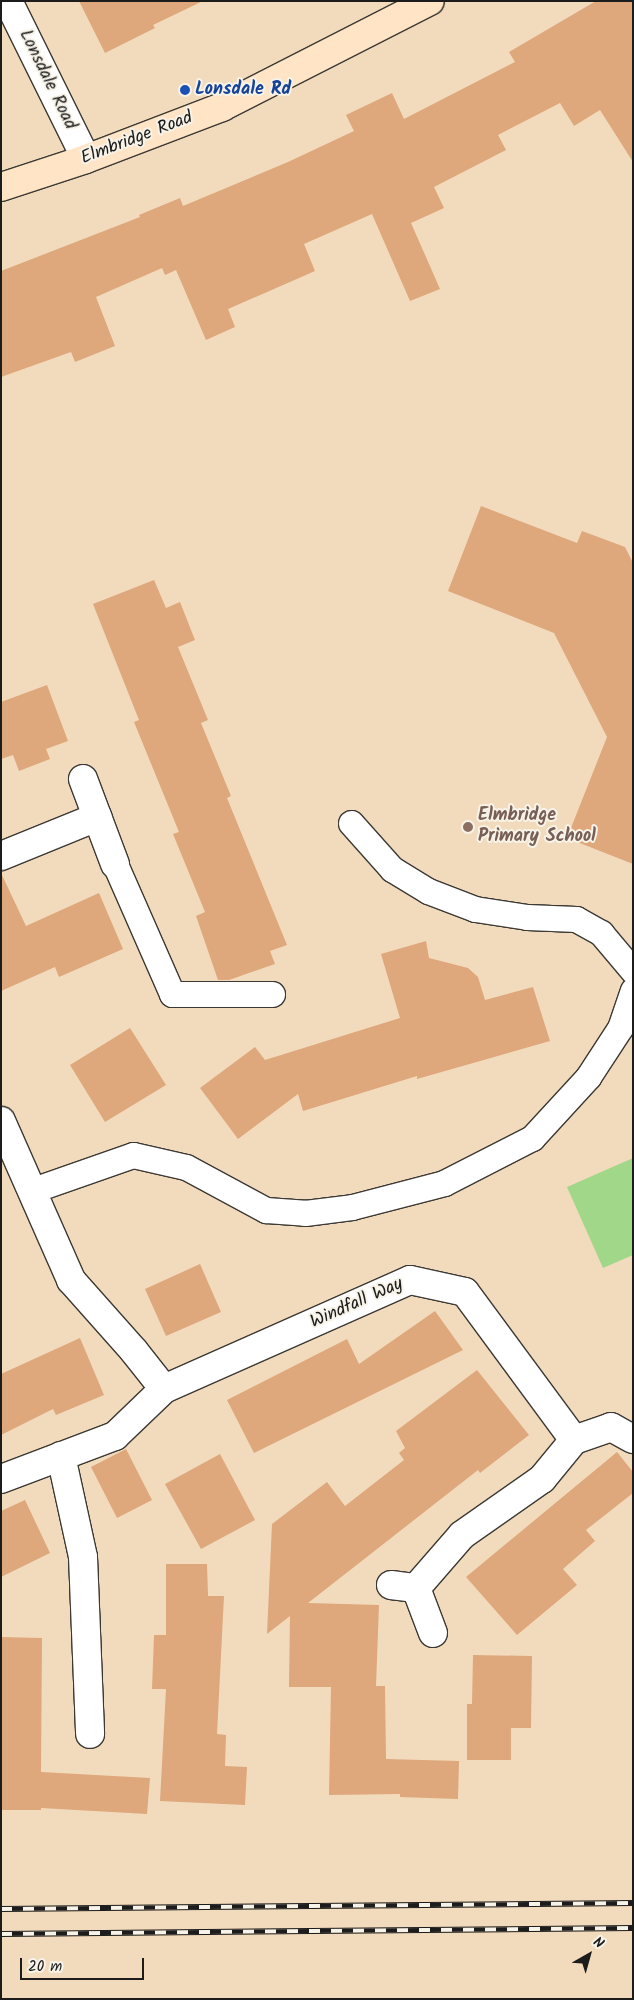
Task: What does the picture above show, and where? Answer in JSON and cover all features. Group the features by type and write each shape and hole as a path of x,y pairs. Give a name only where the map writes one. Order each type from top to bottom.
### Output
{"street":[{"name":"Lonsdale Road","path":"8,1 86,159"},
{"name":"Elmbridge Road","path":"1,187 86,159 222,107 430,1"},
{"path":"83,779 115,864"},
{"path":"1,856 97,817"},
{"path":"1,1121 71,1280 134,1350 164,1389"},
{"name":"Windfall Way","path":"1,1480 115,1436 164,1389 410,1280 465,1292 574,1440"},
{"path":"433,1633 404,1586 462,1535 542,1480 574,1440 611,1427 633,1439"},
{"path":"61,1456 83,1557 90,1734"}],"lane":[{"path":"351,823 392,869 428,890 475,909 527,917 576,919 601,934 633,971"},
{"path":"115,864 172,994 272,994"},
{"path":"33,1190 133,1155 186,1167 266,1210 305,1213 352,1207 444,1183 532,1138 588,1077 620,1028 633,990"}],"green space":[{"path":"633,1158 633,1255 603,1268 567,1187"}],"building":[{"path":"79,1 203,1 153,25 155,28 105,53"},
{"path":"596,1 633,1 633,162 600,110 574,126 560,103 498,135 506,150 434,187 444,208 411,223 440,289 410,301 372,214 304,244 315,271 228,309 235,327 206,340 176,270 165,275 162,268 96,297 115,346 75,362 71,352 1,377 1,271 140,217 139,215 180,198 183,206 288,162 354,131 346,115 392,93 404,119 515,62 509,52"},
{"path":"481,506 577,543 582,531 625,547 633,563 633,864 567,838 607,737 554,633 448,591"},
{"path":"154,580 166,608 180,602 195,640 178,647 208,720 201,723 231,796 227,798 287,945 270,951 275,964 229,980 218,980 196,916 205,912 173,834 179,832 134,722 139,720 93,604"},
{"path":"47,685 68,741 46,749 50,759 19,771 13,755 1,759 1,702"},
{"path":"1,873 26,926 99,893 123,949 59,977 55,967 1,991"},
{"path":"426,941 429,958 468,968 478,977 485,1000 533,987 550,1041 417,1079 417,1076 303,1111 298,1094 238,1139 200,1088 255,1047 265,1060 400,1018 381,954"},
{"path":"130,1028 166,1085 105,1122 70,1065"},
{"path":"200,1264 221,1312 166,1336 145,1289"},
{"path":"435,1311 463,1350 254,1453 227,1400 347,1339 359,1364"},
{"path":"80,1338 104,1395 56,1415 53,1409 1,1435 1,1374"},
{"path":"477,1370 529,1435 480,1473 478,1470 308,1603 379,1605 376,1686 385,1686 386,1759 459,1761 458,1799 400,1797 400,1794 329,1795 331,1687 289,1687 290,1616 267,1634 272,1524 327,1482 345,1506 404,1460 399,1453 405,1448 396,1431"},
{"path":"126,1449 152,1500 117,1518 91,1467"},
{"path":"617,1452 633,1472 633,1493 586,1530 595,1541 563,1569 577,1585 517,1635 466,1577"},
{"path":"220,1454 255,1520 201,1549 165,1484"},
{"path":"25,1500 50,1553 1,1577 1,1511"},
{"path":"166,1564 207,1564 208,1596 224,1596 217,1734 226,1735 225,1766 247,1767 245,1805 160,1801 166,1689 152,1689 154,1635 166,1635"},
{"path":"1,1637 42,1638 41,1772 150,1778 147,1814 41,1808 41,1810 1,1810"},
{"path":"473,1655 532,1656 531,1728 511,1728 511,1760 467,1760 467,1704 472,1704"}],"railway":[{"path":"1,1909 633,1903"},
{"path":"1,1934 633,1928"}],"place":[{"name":"Lonsdale Rd","path":"185,90"},
{"name":"Elmbridge Primary School","path":"468,827"}]}
